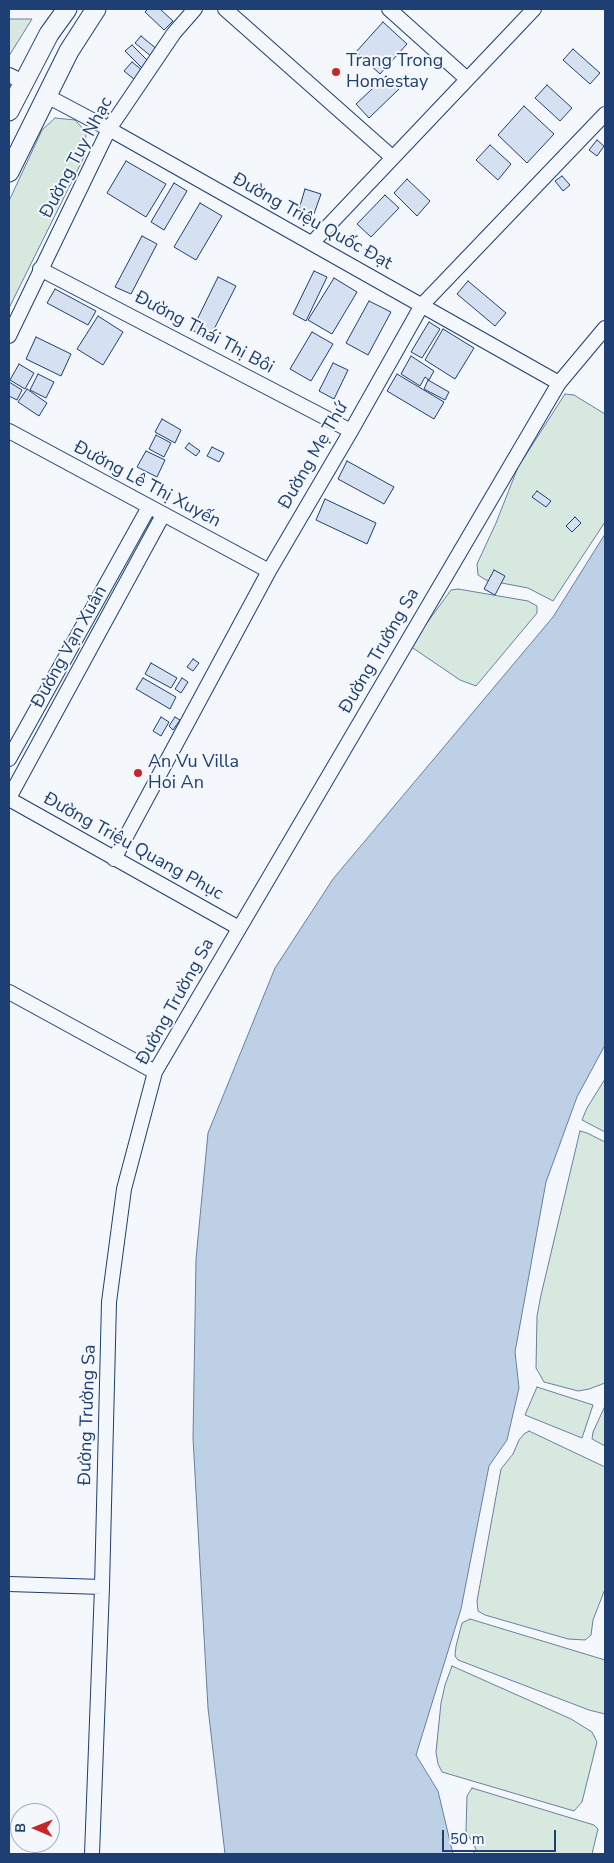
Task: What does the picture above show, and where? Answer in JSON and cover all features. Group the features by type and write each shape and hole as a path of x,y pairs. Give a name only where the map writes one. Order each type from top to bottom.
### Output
{"main road":[{"path":"9,111 16,78 67,9"},
{"path":"9,172 69,51 96,9"},
{"path":"16,78 46,95"}],"street":[{"name":"Đường Tuy Nhạc","path":"9,336 109,129 174,33 195,9"},
{"path":"224,9 392,158"},
{"path":"389,9 466,79"},
{"path":"312,243 534,9"},
{"name":"Đường Triệu Quốc Đạt","path":"46,95 559,383"},
{"name":"Đường Mẹ Thứ","path":"114,859 269,571 422,305 605,114"},
{"name":"Đường Thái Thị Bôi","path":"40,269 351,431"},
{"name":"Đường Trường Sa","path":"92,1854 102,1587 109,1302 124,1189 155,1072 559,383 605,328"},
{"name":"Đường Lê Thị Xuyến","path":"9,431 269,571"},
{"name":"Đường Vạn Xuân","path":"9,759 149,507"},
{"name":"Đường Vạn Xuân","path":"9,798 163,515"},
{"name":"Đường Triệu Quang Phục","path":"9,798 239,928"},
{"path":"9,992 155,1072"},
{"path":"9,1584 102,1587"}],"shaded area":[{"path":"9,19 32,19 9,56"},
{"path":"55,118 75,120 86,132 85,155 9,308 9,201 42,130"},
{"path":"565,394 574,395 605,414 605,522 553,601 528,588 486,580 478,575 477,564 496,523 518,467"},
{"path":"458,589 528,601 537,606 537,613 476,686 460,680 410,646 451,590"},
{"path":"605,1079 605,1132 582,1120 587,1108"},
{"path":"580,1131 605,1142 605,1383 578,1391 544,1382 536,1368 537,1316"},
{"path":"537,1387 593,1405 582,1438 525,1415"},
{"path":"605,1406 605,1446 592,1439 593,1432"},
{"path":"529,1431 605,1467 605,1589 593,1620 591,1635 585,1640 568,1639 485,1615 478,1611 477,1601 501,1469 513,1454 519,1440"},
{"path":"470,1619 605,1660 605,1714 589,1710 458,1660 455,1656 456,1646 462,1623"},
{"path":"452,1666 571,1719 592,1732 597,1742 582,1802 574,1811 442,1772 438,1764 436,1752 441,1703"},
{"path":"472,1788 594,1825 598,1829 592,1854 473,1854 476,1849 466,1831 467,1796"}],"water":[{"path":"605,534 605,1045 577,1097 546,1182 515,1352 519,1388 507,1440 489,1466 461,1609 416,1755 438,1791 453,1854 225,1854 208,1708 193,1438 196,1259 208,1133 275,968 333,879 553,617"}],"building":[{"path":"148,9 160,9 173,21 164,30 145,12"},
{"path":"383,22 407,44 380,74 356,52"},
{"path":"141,36 158,50 152,57 135,43"},
{"path":"132,45 150,63 144,70 125,51"},
{"path":"573,49 600,73 590,84 563,60"},
{"path":"132,62 142,70 135,80 124,71"},
{"path":"386,76 399,89 369,118 356,104"},
{"path":"547,85 572,108 560,121 535,98"},
{"path":"524,106 554,134 527,163 498,135"},
{"path":"597,140 604,146 597,156 589,150"},
{"path":"490,145 511,164 498,180 476,160"},
{"path":"126,161 166,184 146,217 107,193"},
{"path":"562,176 570,185 563,191 555,181"},
{"path":"407,179 430,201 417,216 394,193"},
{"path":"174,183 187,191 164,230 151,222"},
{"path":"305,189 321,194 314,214 299,209"},
{"path":"385,195 399,208 371,237 357,224"},
{"path":"200,203 222,216 196,260 174,247"},
{"path":"142,236 157,244 131,294 115,287"},
{"path":"314,271 327,277 306,321 293,314"},
{"path":"218,277 236,286 209,339 192,330"},
{"path":"334,278 357,292 332,334 308,320"},
{"path":"468,281 506,313 495,326 457,294"},
{"path":"55,289 96,311 88,325 47,303"},
{"path":"369,301 391,312 368,355 346,343"},
{"path":"98,316 123,332 103,365 77,349"},
{"path":"429,322 440,329 422,358 411,352"},
{"path":"443,329 474,348 455,379 425,360"},
{"path":"312,332 333,344 311,381 290,369"},
{"path":"36,337 71,354 61,376 26,359"},
{"path":"411,356 434,371 429,380 425,377 420,386 401,374"},
{"path":"333,363 348,370 334,399 319,391"},
{"path":"19,364 34,373 25,389 10,380"},
{"path":"38,374 54,382 46,398 30,390"},
{"path":"397,374 444,402 434,419 387,391"},
{"path":"428,380 449,392 445,400 424,389"},
{"path":"9,382 22,390 17,400 9,396"},
{"path":"27,389 47,403 39,416 18,402"},
{"path":"162,419 181,430 175,443 155,432"},
{"path":"156,435 171,443 164,457 149,449"},
{"path":"189,443 200,451 196,456 185,448"},
{"path":"212,447 224,453 219,462 207,456"},
{"path":"146,451 165,460 157,477 137,467"},
{"path":"347,461 394,487 384,504 338,479"},
{"path":"537,491 551,501 546,507 532,497"},
{"path":"325,499 376,523 367,544 316,520"},
{"path":"575,517 581,523 572,532 566,526"},
{"path":"494,570 505,576 495,595 484,589"},
{"path":"193,659 199,663 193,671 187,667"},
{"path":"151,663 177,678 171,688 145,674"},
{"path":"143,678 176,697 170,709 136,689"},
{"path":"182,678 188,682 181,693 175,689"},
{"path":"161,717 169,722 161,736 153,731"},
{"path":"175,717 180,720 173,730 169,726"}],"place":[{"name":"Trang Trong Homestay","path":"336,72"},
{"name":"An Vu Villa Hoi An","path":"138,773"}]}
